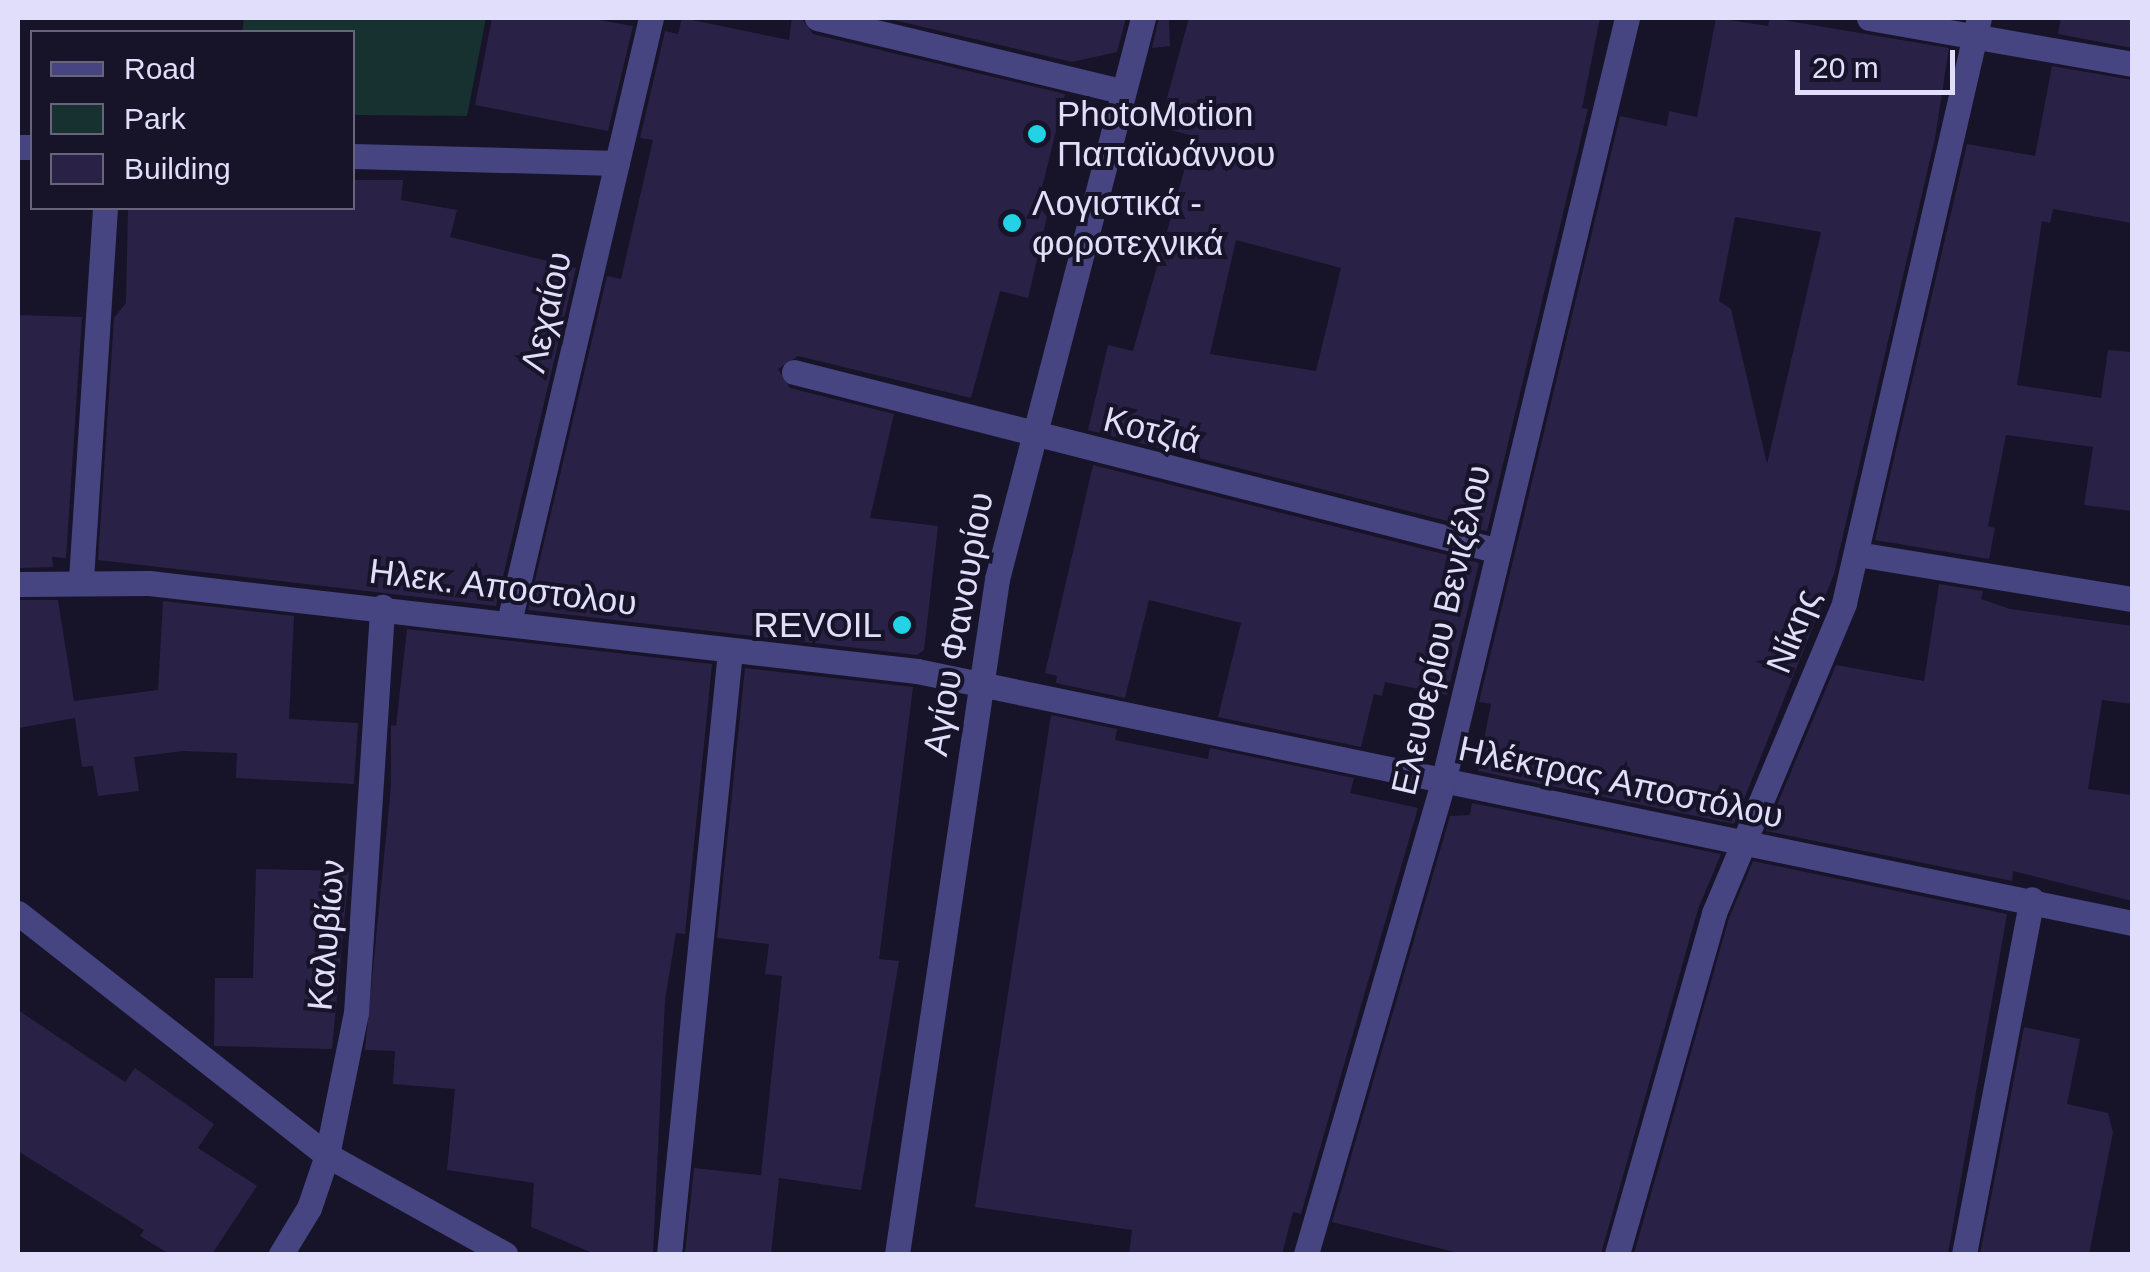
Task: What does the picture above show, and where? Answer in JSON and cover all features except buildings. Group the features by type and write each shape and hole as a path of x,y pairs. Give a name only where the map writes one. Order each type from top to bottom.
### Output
{"street":[{"name":"Λεχαίου","path":"509,622 651,18"},
{"path":"817,18 1122,91"},
{"name":"Αγίου Φανουρίου","path":"897,1254 978,682 1031,437 1143,18"},
{"name":"Ελευθερίου Βενιζέλου","path":"1306,1254 1443,782 1495,550 1626,18"},
{"path":"1869,18 1978,26 2132,64"},
{"name":"Νίκης","path":"1617,1254 1714,913 1844,603 1978,26"},
{"path":"355,156 617,163"},
{"path":"80,579 106,210"},
{"name":"Κοτζιά","path":"794,372 1031,437 1495,550"},
{"path":"1857,554 2132,599"},
{"name":"Ηλεκ. Αποστολου","path":"18,584 80,579 382,608 978,682"},
{"name":"Καλυβίων","path":"280,1254 308,1208 326,1155 356,1013 382,608"},
{"path":"669,1254 730,652"},
{"name":"Ηλέκτρας Αποστόλου","path":"978,682 1443,782 2132,922"},
{"path":"1964,1254 2032,900"},
{"path":"18,914 326,1155 505,1254"}],"green space":[{"path":"244,18 486,18 467,116 355,115 355,30 242,30"}],"place":[{"name":"PhotoMotion Παπαϊωάννου","path":"1037,134"},
{"name":"Λογιστικά - φοροτεχνικά","path":"1012,223"},
{"name":"REVOIL","path":"902,625"}]}
